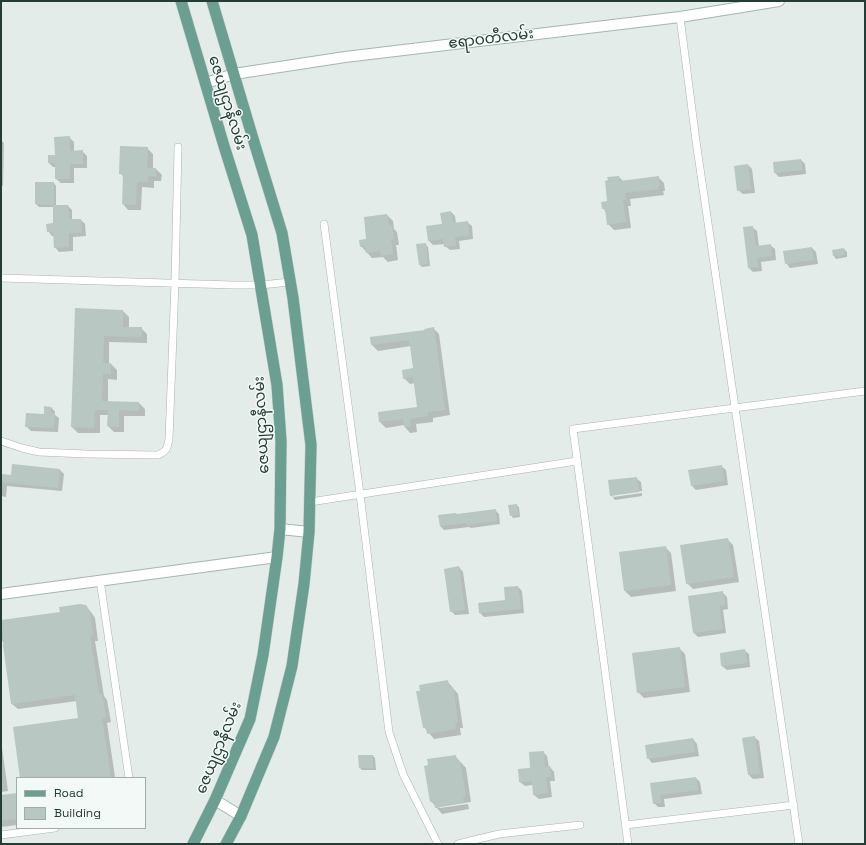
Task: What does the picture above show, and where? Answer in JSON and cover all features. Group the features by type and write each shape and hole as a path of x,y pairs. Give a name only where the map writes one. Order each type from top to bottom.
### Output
{"main road":[{"name":"ဇေယျဌာနီလမ်း","path":"181,1 252,235 277,385 281,440 280,529 277,557 263,655 250,719 215,800 193,844"},
{"name":"ဇေယျဌာနီလမ်း","path":"212,1 282,232 311,445 309,532 304,584 292,666 274,737 241,816 226,844"}],"street":[{"name":"ဧရာဝတီလမ်း","path":"206,83 234,74 345,57 680,17 779,1"},
{"path":"680,17 698,154 800,844"},
{"path":"1,441 39,452 158,455 166,450 169,431 175,283 178,147"},
{"path":"324,224 360,494 389,732 403,774 438,844"},
{"path":"1,278 233,285 261,285 290,282"},
{"path":"628,844 572,429 865,391"},
{"path":"310,502 577,462"},
{"path":"280,529 309,532"},
{"path":"1,594 277,557"},
{"path":"100,580 129,777"},
{"path":"215,800 241,816"},
{"path":"626,825 794,805"},
{"path":"458,844 499,834 580,824"},
{"path":"1,835 47,829"}],"building":[{"path":"70,136 70,151 83,150 83,164 70,164 70,179 55,179 55,163 48,163 48,155 55,155 54,137"},
{"path":"120,146 148,147 147,168 156,168 156,176 148,176 148,182 137,182 136,205 122,204 123,174 119,174"},
{"path":"801,159 802,170 774,173 773,162"},
{"path":"748,164 751,189 737,191 734,166"},
{"path":"619,176 620,181 659,176 660,186 658,186 658,189 625,193 626,200 623,200 626,222 607,225 605,208 602,209 601,202 607,201 605,181 608,180 607,177"},
{"path":"35,182 54,182 54,205 35,204"},
{"path":"53,205 68,205 69,219 81,219 82,233 69,233 69,247 54,248 53,232 47,232 46,224 53,223"},
{"path":"451,211 453,223 468,221 469,235 455,237 456,245 444,247 443,239 428,241 426,226 442,224 440,213"},
{"path":"387,214 389,226 392,226 394,239 391,240 393,254 381,256 380,251 366,253 365,246 360,247 359,240 366,239 364,217"},
{"path":"753,226 756,246 771,244 772,256 757,258 758,267 748,268 743,227"},
{"path":"426,243 428,264 419,265 416,244"},
{"path":"812,247 814,260 785,264 783,251"},
{"path":"844,248 845,255 833,256 832,250"},
{"path":"75,308 123,310 123,327 142,327 142,337 104,336 103,363 111,363 111,374 103,374 102,401 139,402 139,411 119,410 119,427 107,426 108,410 95,410 94,428 71,427"},
{"path":"434,327 445,410 427,412 428,416 410,419 411,426 404,427 403,419 379,422 378,412 417,407 413,377 403,379 402,370 413,368 409,340 371,345 370,337 425,330 424,329"},
{"path":"44,406 51,407 51,413 55,413 54,428 25,427 26,413 44,414"},
{"path":"12,464 60,469 58,488 1,482 1,474 11,475"},
{"path":"722,465 724,481 691,486 688,470"},
{"path":"637,477 639,492 610,496 608,480"},
{"path":"517,504 518,515 510,516 508,505"},
{"path":"496,509 497,521 467,525 466,523 440,526 438,515"},
{"path":"728,538 734,577 686,584 680,545"},
{"path":"666,546 671,585 624,591 619,552"},
{"path":"459,566 465,610 450,612 444,569"},
{"path":"518,586 521,609 479,613 478,603 505,600 504,587"},
{"path":"723,591 725,605 719,606 723,629 693,633 688,596"},
{"path":"80,604 86,605 90,611 93,635 90,636 99,694 102,693 106,717 102,718 111,777 20,777 13,727 78,718 75,695 11,704 1,620 60,612 59,607"},
{"path":"680,647 685,687 637,693 632,653"},
{"path":"745,649 747,663 721,666 720,653"},
{"path":"448,680 449,687 453,687 458,722 455,723 456,729 427,734 426,727 423,728 416,691 420,691 419,685"},
{"path":"755,736 760,774 748,775 742,738"},
{"path":"693,738 695,752 647,759 645,745"},
{"path":"544,751 545,767 550,766 551,777 546,777 548,793 533,795 532,781 519,782 518,769 530,768 529,752"},
{"path":"358,755 373,755 373,768 359,768"},
{"path":"456,755 457,761 460,761 466,796 463,797 464,803 435,808 434,801 430,802 424,766 428,765 427,759"},
{"path":"696,777 698,790 660,795 661,803 653,804 650,783"},
{"path":"16,793 16,819 1,821 1,795"}]}
